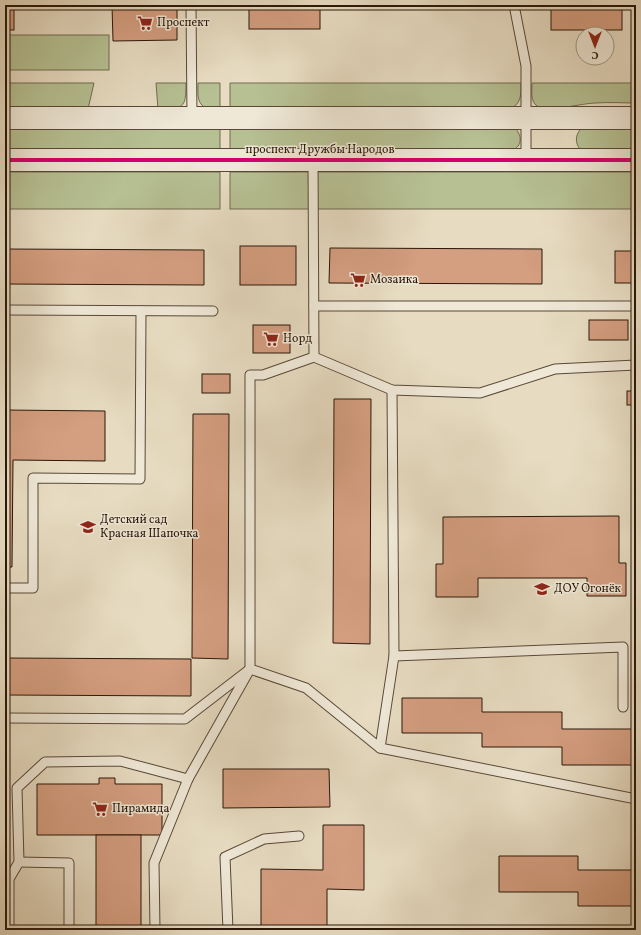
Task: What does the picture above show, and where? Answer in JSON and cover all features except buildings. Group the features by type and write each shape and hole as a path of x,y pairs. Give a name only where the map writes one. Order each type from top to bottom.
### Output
{"street":[{"path":"5,118 636,118"},
{"name":"проспект Дружбы Народов","path":"5,160 636,160"}],"lane":[{"path":"191,5 192,118"},
{"path":"514,5 526,66 526,160"},
{"path":"313,160 314,357"},
{"path":"314,306 636,306"},
{"path":"5,310 212,311"},
{"path":"5,588 33,588 33,478 140,479 141,311"},
{"path":"155,930 154,863 188,779 250,669 250,375 263,375 314,357 392,390 480,393 555,369 636,365"},
{"path":"380,748 394,656 392,390"},
{"path":"394,656 623,647 623,706"},
{"path":"5,718 185,719 250,669"},
{"path":"250,669 306,688 380,748 636,799"},
{"path":"9,930 9,879 19,862 17,788 45,762 120,761 188,779"},
{"path":"228,930 225,857 264,839 299,836"},
{"path":"19,862 69,863 69,930"}],"green space":[{"path":"5,35 109,35 109,70 5,70"},
{"path":"5,83 94,83 88,109 5,109"},
{"path":"156,83 186,83 184,103 178,107 158,109"},
{"path":"198,83 220,83 220,108 207,108 201,104 198,97"},
{"path":"230,83 521,83 521,90 518,103 512,108 230,108"},
{"path":"532,83 636,83 636,103 590,103 557,108 542,108 537,106 533,101"},
{"path":"5,127 220,127 220,151 5,151"},
{"path":"230,127 516,129 520,141 518,146 513,150 230,151"},
{"path":"636,127 636,151 580,149 577,144 576,139 581,129"},
{"path":"5,172 220,172 220,209 5,209"},
{"path":"230,172 636,172 636,209 230,209"}],"cycle path":[{"path":"5,160 636,160"}],"place":[{"name":"Проспект","path":"145,23"},
{"name":"Мозаика","path":"358,280"},
{"name":"Норд","path":"271,339"},
{"name":"Детский сад Красная Шапочка","path":"88,527"},
{"name":"ДОУ Огонёк","path":"542,589"},
{"name":"Пирамида","path":"100,809"}]}
